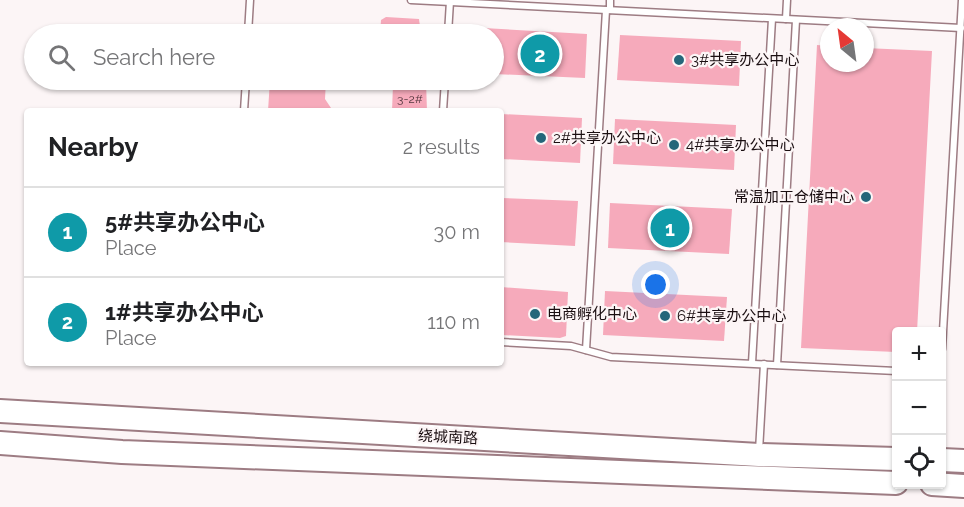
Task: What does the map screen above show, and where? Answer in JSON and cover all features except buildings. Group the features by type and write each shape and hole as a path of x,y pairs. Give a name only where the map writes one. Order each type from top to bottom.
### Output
{"highway":[{"name":"绕城南路","path":"0,411 759,455 892,459"},
{"name":"绕城南路","path":"0,443 122,452 892,483"},
{"path":"946,460 964,461"},
{"path":"946,485 964,486"}],"lane":[{"path":"249,24 250,0"},
{"path":"411,0 961,28"},
{"path":"586,350 610,0"},
{"path":"786,19 787,0"},
{"path":"943,327 962,0"},
{"path":"449,24 450,1"},
{"path":"752,363 772,19"},
{"path":"777,365 796,20"},
{"path":"244,108 245,90"},
{"path":"443,108 444,90"},
{"path":"504,342 572,346 611,357 892,371"},
{"path":"759,455 764,364"}],"place":[{"name":"1#共享办公中心","path":"540,54"},
{"name":"3#共享办公中心","path":"679,60"},
{"name":"2#共享办公中心","path":"541,138"},
{"name":"4#共享办公中心","path":"674,145"},
{"name":"常温加工仓储中心","path":"866,197"},
{"name":"5#共享办公中心","path":"670,228"},
{"name":"电商孵化中心","path":"535,314"},
{"name":"6#共享办公中心","path":"665,316"}]}
